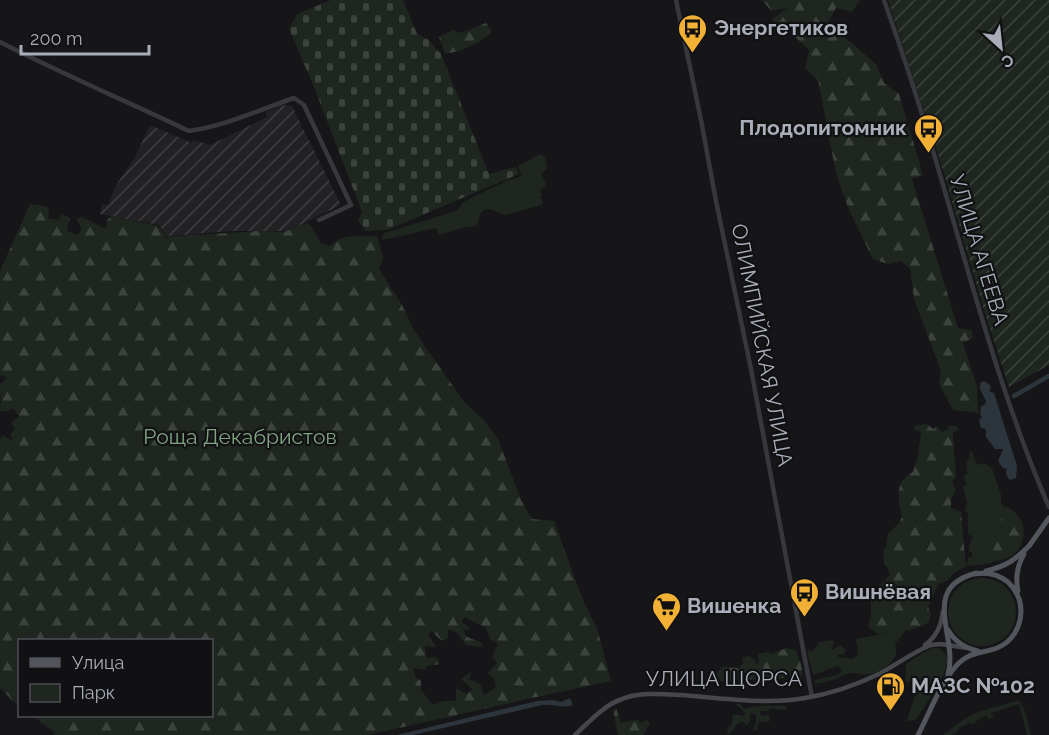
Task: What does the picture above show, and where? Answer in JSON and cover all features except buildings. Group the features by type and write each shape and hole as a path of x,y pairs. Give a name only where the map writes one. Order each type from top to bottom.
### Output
{"main road":[{"path":"944,684 961,662 970,655 1000,646 1013,635 1021,617 1017,570 1021,559 1049,518"},
{"path":"914,654 935,635 940,626 947,594 953,586 964,577 1005,566 1030,545"},
{"path":"974,574 987,573 1000,577 1011,585 1020,600"},
{"path":"918,735 944,684 950,665 943,608"},
{"path":"944,622 954,638 961,645 970,649"},
{"path":"914,654 931,645 941,644 983,651"},
{"name":"УЛИЦА ЩОРСА","path":"575,735 611,705 631,696 670,694 786,701 812,697 866,680 914,654"}],"street":[{"name":"ОЛИМПИЙСКАЯ УЛИЦА","path":"676,0 753,380 812,697"},
{"name":"УЛИЦА АГЕЕВА","path":"884,0 924,122 963,258 1000,374 1031,465 1049,507"},
{"path":"0,42 42,64 189,131 226,123 294,98 304,105 351,205 319,220"}],"shaded area":[{"path":"282,105 292,106 341,205 284,231 230,231 166,236 159,225 100,214 102,204 109,205 117,184 135,157 150,125 192,143 193,140 210,145 267,117 266,112"},
{"path":"984,381 991,388 989,391 994,393 1017,466 1016,478 1010,480 1007,469 1003,468 998,461 1003,449 995,449 986,437 986,429 981,428 979,420 982,417 981,406 985,405 986,401 980,389 980,383"},
{"path":"570,698 573,705 542,705 413,735 397,735 537,701 561,702"}],"green space":[{"path":"331,0 403,0 417,34 428,39 441,54 489,174 516,167 519,174 387,230 366,231 358,221 362,212 289,29 297,14"},
{"path":"761,0 860,0 852,12 836,8 828,23 876,64 884,83 899,94 923,175 912,179 958,328 971,330 973,338 963,343 977,387 978,413 953,410 939,384 941,371 914,299 910,269 901,261 888,264 873,259 849,210 836,173 818,80 805,68 809,50 793,35 771,20 787,8 772,11"},
{"path":"888,0 1049,0 1049,365 1009,387 941,164"},
{"path":"486,23 491,30 487,36 463,49 445,53 439,37 453,30 461,33"},
{"path":"540,154 545,157 547,168 541,174 546,184 540,190 542,205 506,215 487,209 481,212 477,226 439,235 436,228 383,240 384,233 456,211 465,201 506,181 522,176 518,166"},
{"name":"Роща Декабристов","path":"30,204 45,206 49,209 48,218 58,220 62,214 70,218 68,231 77,235 81,228 77,219 82,217 104,228 107,227 107,220 112,216 158,226 166,237 259,231 284,232 307,223 320,242 330,246 346,237 377,236 383,258 379,269 402,305 414,330 465,403 484,420 498,439 521,500 532,519 554,521 582,598 597,628 611,681 368,735 54,735 55,733 34,717 213,717 213,639 18,639 18,705 0,688 0,440 2,435 13,441 10,435 15,429 11,423 19,416 13,408 0,411 0,384 7,378 4,375 0,376 0,271","holes":["464,617 485,627 491,640 498,644 492,656 497,663 487,674 494,678 496,687 484,695 480,684 469,679 472,671 461,679 473,690 466,694 456,688 456,701 444,701 433,705 421,690 421,681 416,678 413,668 425,670 428,666 440,664 436,657 426,658 425,646 436,647 428,634 431,631 442,641 448,638 448,630 451,630 458,634 466,645 482,647 482,643 467,637 463,630 471,629 462,622"]},
{"path":"927,424 933,429 937,426 942,432 949,426 957,426 959,430 953,432 956,477 952,482 956,490 951,499 951,508 961,512 966,567 957,571 945,582 939,583 928,607 929,621 913,629 878,634 868,627 871,615 871,594 890,575 883,551 888,534 902,517 900,485 913,472 918,456 921,432 914,429 914,426"},
{"path":"970,451 978,465 984,463 992,468 1004,507 993,548 995,561 989,564 967,566 968,558 972,556 972,552 968,551 972,537 968,534 968,513 965,511 967,502 963,487 967,484 964,481 968,473 966,462"},
{"path":"1004,507 1017,514 1021,521 1022,543 1013,555 995,561 993,548"},
{"path":"982,578 995,580 1006,588 1014,599 1016,612 1014,625 1006,636 995,644 982,646 969,644 958,636 950,625 948,612 950,599 958,588 969,580"},
{"path":"905,630 895,644 896,654 893,659 881,670 871,674 850,673 834,680 815,684 814,680 841,673 838,666 813,675 807,651 813,651 820,642 833,640 834,644 831,649 834,650 841,646 846,650 838,657 852,659 857,656 858,647 855,639"},
{"path":"786,648 795,650 797,653 802,668 801,679 791,676 780,679 772,677 759,681 738,680 727,684 721,681 716,674 722,667 739,668 743,663 742,658 748,656 756,660 755,664 759,663 758,654 768,652 772,654"},
{"path":"933,648 943,651 947,665 935,690 916,720 907,721 917,688 915,683 905,681 906,664"},
{"path":"1019,700 1031,735 1027,735 1019,704 992,713 990,715 994,717 990,719 986,716 973,724 969,723 952,735 943,735 975,713"},
{"path":"740,703 744,709 755,706 787,706 787,709 770,708 769,711 760,711 761,716 769,715 770,721 759,722 757,730 753,730 756,715 752,713 747,726 742,721 730,734 727,733 732,724 733,714 744,716 745,713 735,704"},
{"path":"616,708 621,723 638,719 640,723 647,720 650,723 644,735 618,735 613,710"}],"waterway":[{"path":"1014,396 1049,376"}],"place":[{"name":"Энергетиков","path":"693,54"},
{"name":"Плодопитомник","path":"928,154"},
{"name":"Вишнёвая","path":"804,618"},
{"name":"Вишенка","path":"666,632"},
{"name":"МАЗС №102","path":"890,712"}]}
